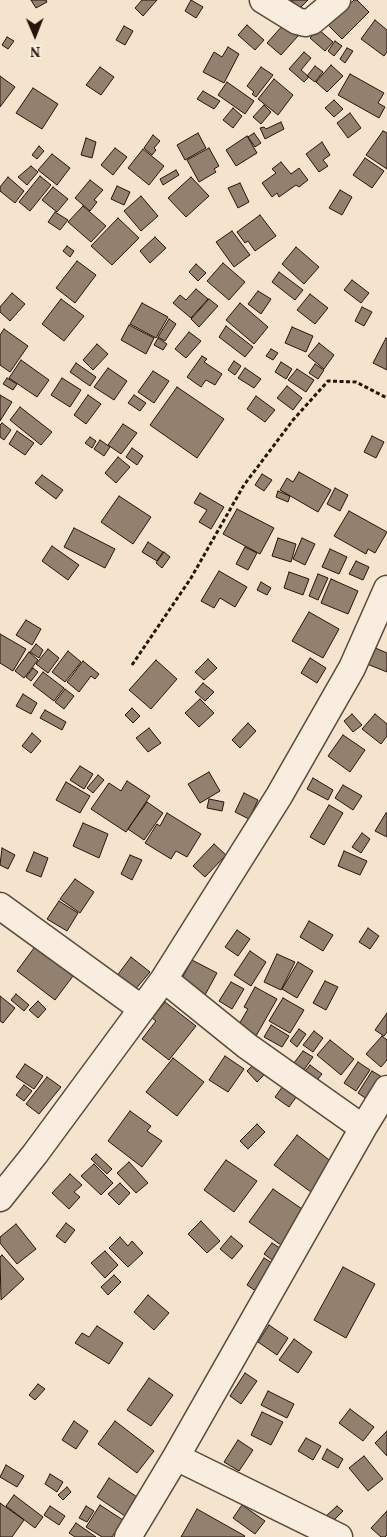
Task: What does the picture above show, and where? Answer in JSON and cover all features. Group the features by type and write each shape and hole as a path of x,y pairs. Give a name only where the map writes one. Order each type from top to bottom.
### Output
{"street":[{"path":"263,0 305,24 312,21 338,0"},
{"path":"0,1198 35,1154 164,979 278,796 352,668 387,589"},
{"path":"0,906 142,1009"},
{"path":"164,979 246,1046 363,1128"},
{"path":"128,1537 176,1457 387,1089"},
{"path":"176,1457 339,1537"}],"path":[{"path":"132,665 191,578 244,485 293,420 328,381 356,382 387,398"}],"building":[{"path":"31,0 46,0 47,2 36,8"},
{"path":"142,0 157,0 143,16 135,8"},
{"path":"191,0 203,7 196,18 185,11"},
{"path":"291,0 308,0 300,8"},
{"path":"354,0 357,0 369,12 342,39 328,25"},
{"path":"375,20 387,30 387,52 384,56 361,39"},
{"path":"284,24 298,36 281,55 267,43"},
{"path":"247,25 264,40 255,50 238,35"},
{"path":"124,26 133,31 125,45 116,40"},
{"path":"318,29 333,42 325,51 310,38"},
{"path":"7,37 14,41 8,49 2,45"},
{"path":"335,41 342,46 334,56 328,51"},
{"path":"228,47 239,54 224,83 203,72 214,52 222,57"},
{"path":"347,48 353,51 345,63 340,59"},
{"path":"304,52 311,58 301,70 309,77 304,82 289,69"},
{"path":"331,65 343,76 327,92 316,82"},
{"path":"315,66 323,72 315,82 307,76"},
{"path":"100,67 114,77 101,95 86,85"},
{"path":"261,67 273,75 256,97 252,94 254,92 247,86"},
{"path":"350,74 384,93 378,103 385,107 379,118 338,95"},
{"path":"0,76 15,87 0,107"},
{"path":"274,79 293,95 278,115 258,99"},
{"path":"227,82 254,101 245,114 218,95"},
{"path":"33,88 58,104 42,129 16,113"},
{"path":"203,91 220,101 214,109 197,99"},
{"path":"334,100 343,109 334,117 325,108"},
{"path":"264,105 271,112 261,124 253,117"},
{"path":"233,108 242,116 233,128 223,120"},
{"path":"350,113 361,128 348,138 337,123"},
{"path":"281,122 284,129 265,139 260,128 264,127 266,129"},
{"path":"383,131 387,133 387,169 366,155"},
{"path":"198,133 206,148 185,160 177,145"},
{"path":"254,133 261,143 255,147 248,137"},
{"path":"153,135 160,141 154,148 156,150 152,155 144,148"},
{"path":"247,136 257,153 236,166 226,150"},
{"path":"86,138 96,142 92,158 81,155"},
{"path":"322,142 330,155 323,160 328,166 319,172 306,154"},
{"path":"39,146 44,151 37,159 32,155"},
{"path":"115,148 127,157 113,175 101,165"},
{"path":"209,148 219,166 214,169 216,172 199,182 187,160"},
{"path":"143,149 164,166 149,185 128,168"},
{"path":"52,154 70,168 57,185 38,170"},
{"path":"365,158 384,171 372,188 353,175"},
{"path":"281,162 291,174 299,168 308,180 299,187 296,185 279,197 277,193 272,197 262,183 276,173 272,169"},
{"path":"31,166 38,172 27,185 18,177"},
{"path":"176,170 179,175 163,185 160,179"},
{"path":"40,176 51,185 30,211 19,202"},
{"path":"8,177 24,191 15,203 0,191 0,187"},
{"path":"191,177 209,196 186,217 168,198"},
{"path":"90,180 103,190 94,200 97,202 90,211 75,198"},
{"path":"240,183 249,202 238,208 228,188"},
{"path":"117,186 130,192 124,205 111,199"},
{"path":"53,187 68,199 57,212 42,200"},
{"path":"340,190 352,197 342,215 329,208"},
{"path":"141,196 158,216 141,231 124,211"},
{"path":"83,206 106,226 91,242 68,222"},
{"path":"55,212 68,220 60,230 48,222"},
{"path":"260,215 276,236 255,251 248,241 245,243 237,232"},
{"path":"118,218 139,238 112,265 91,246"},
{"path":"232,231 250,255 234,267 216,242"},
{"path":"155,237 166,248 150,263 140,251"},
{"path":"67,246 74,251 70,257 63,251"},
{"path":"296,247 319,267 304,284 282,264"},
{"path":"77,261 96,275 75,303 56,288"},
{"path":"223,263 245,282 229,300 207,281"},
{"path":"196,264 206,273 198,281 189,272"},
{"path":"279,272 303,290 295,300 272,282"},
{"path":"352,280 369,293 361,303 344,290"},
{"path":"196,289 208,299 191,318 173,303 180,295 186,300"},
{"path":"258,291 271,299 261,314 248,304"},
{"path":"12,293 25,304 10,321 0,312 0,307"},
{"path":"310,294 328,308 315,324 297,310"},
{"path":"61,299 84,316 64,341 42,324"},
{"path":"209,299 218,306 199,327 191,319"},
{"path":"142,303 168,317 156,338 130,324"},
{"path":"240,303 268,327 254,344 226,320"},
{"path":"362,307 372,312 364,326 355,321"},
{"path":"169,319 176,324 165,341 158,337"},
{"path":"129,325 154,338 146,354 121,340"},
{"path":"226,326 253,347 245,357 219,337"},
{"path":"292,327 313,336 306,352 285,343"},
{"path":"4,329 28,346 10,372 0,365 0,335"},
{"path":"189,332 201,341 186,358 175,349"},
{"path":"158,338 167,344 163,350 154,345"},
{"path":"387,339 387,370 373,363"},
{"path":"319,343 334,355 324,369 308,356"},
{"path":"97,344 108,354 93,370 83,360"},
{"path":"271,349 278,353 273,360 266,356"},
{"path":"202,356 207,359 204,362 222,374 215,385 206,380 201,387 187,377"},
{"path":"21,360 49,380 37,397 9,378"},
{"path":"234,361 241,366 235,375 228,370"},
{"path":"281,362 292,369 286,379 275,372"},
{"path":"76,363 96,377 90,386 70,372"},
{"path":"315,364 324,370 318,379 309,373"},
{"path":"108,368 127,381 114,400 94,387"},
{"path":"245,368 261,379 254,388 238,378"},
{"path":"297,369 314,380 306,392 288,380"},
{"path":"153,371 169,381 154,403 138,392"},
{"path":"7,378 17,384 13,390 3,384"},
{"path":"62,378 81,390 70,407 51,395"},
{"path":"287,386 302,398 293,410 277,398"},
{"path":"177,387 224,419 197,458 150,425"},
{"path":"0,395 12,402 0,421"},
{"path":"88,395 101,404 86,424 74,415"},
{"path":"134,395 146,403 140,411 128,403"},
{"path":"256,396 275,410 265,422 247,409"},
{"path":"20,407 52,432 41,445 10,420"},
{"path":"2,423 11,430 4,440 0,437 0,425"},
{"path":"123,424 137,433 121,454 108,445"},
{"path":"17,431 34,443 25,455 9,444"},
{"path":"372,436 384,442 376,458 364,452"},
{"path":"90,437 96,441 92,448 85,443"},
{"path":"100,440 110,447 104,456 94,449"},
{"path":"132,448 143,456 137,465 126,457"},
{"path":"118,457 130,467 116,483 105,473"},
{"path":"299,472 331,490 318,512 280,490 287,478 293,482"},
{"path":"262,474 272,480 264,491 255,485"},
{"path":"42,475 63,490 56,499 35,483"},
{"path":"335,488 348,495 340,511 327,504"},
{"path":"278,491 290,496 288,502 276,497"},
{"path":"200,493 224,507 211,529 199,522 207,510 194,503"},
{"path":"119,496 151,517 133,544 101,522"},
{"path":"237,509 274,528 260,554 223,534"},
{"path":"349,511 387,532 375,553 368,549 366,554 334,536"},
{"path":"74,528 115,549 105,568 64,547"},
{"path":"278,538 296,544 291,562 272,556"},
{"path":"302,538 315,544 305,565 293,559"},
{"path":"148,542 163,552 157,561 142,552"},
{"path":"52,546 79,565 68,580 42,561"},
{"path":"245,547 257,553 248,570 236,564"},
{"path":"330,549 347,557 339,574 322,567"},
{"path":"164,552 170,557 162,568 156,563"},
{"path":"356,561 369,567 363,580 349,574"},
{"path":"219,571 247,587 235,607 220,598 214,608 201,601"},
{"path":"289,572 309,579 303,595 284,588"},
{"path":"318,574 328,578 318,600 309,596"},
{"path":"331,579 358,591 348,614 321,603"},
{"path":"261,582 271,588 267,595 257,590"},
{"path":"309,612 339,629 323,658 292,641"},
{"path":"26,620 41,629 32,645 16,635"},
{"path":"0,634 26,649 13,671 0,663"},
{"path":"36,644 43,650 39,658 30,652"},
{"path":"373,647 387,653 387,672 367,664"},
{"path":"48,649 59,658 48,673 36,664"},
{"path":"68,651 81,662 65,682 52,672"},
{"path":"29,652 38,660 24,678 15,671"},
{"path":"310,658 326,668 317,683 301,673"},
{"path":"208,659 217,668 204,680 195,672"},
{"path":"156,660 177,679 151,709 129,690"},
{"path":"83,661 99,674 95,679 91,676 79,692 67,682"},
{"path":"33,668 38,672 31,681 26,677"},
{"path":"43,672 64,688 54,701 33,685"},
{"path":"203,683 214,692 205,701 195,692"},
{"path":"65,689 74,696 64,709 55,702"},
{"path":"23,694 37,703 31,714 16,706"},
{"path":"200,699 214,713 199,727 185,713"},
{"path":"132,708 140,716 133,723 125,715"},
{"path":"45,710 66,722 62,730 40,718"},
{"path":"352,714 362,725 353,732 344,721"},
{"path":"375,714 387,724 387,736 381,744 362,729"},
{"path":"248,723 256,731 240,748 232,740"},
{"path":"149,728 161,743 148,752 136,738"},
{"path":"32,733 41,741 31,753 22,746"},
{"path":"343,735 365,750 350,772 328,756"},
{"path":"80,766 93,774 84,789 70,780"},
{"path":"209,772 220,791 200,803 188,784"},
{"path":"98,775 104,780 93,793 87,788"},
{"path":"313,778 333,790 328,800 307,789"},
{"path":"127,781 150,796 126,832 91,809 109,783 121,791"},
{"path":"66,782 90,796 80,813 56,800"},
{"path":"343,785 362,796 353,810 335,798"},
{"path":"244,793 258,800 249,819 235,812"},
{"path":"209,799 224,802 222,811 207,808"},
{"path":"147,802 163,813 144,840 128,829"},
{"path":"329,805 343,813 324,845 310,837"},
{"path":"167,813 201,834 187,857 176,851 171,859 145,843 157,824 160,826"},
{"path":"387,813 387,837 375,831"},
{"path":"83,823 108,834 99,858 73,846"},
{"path":"362,833 370,839 361,853 352,847"},
{"path":"214,844 226,855 205,877 193,866"},
{"path":"2,848 15,855 8,869 0,865"},
{"path":"344,851 367,861 360,875 338,866"},
{"path":"34,852 48,858 41,877 26,871"},
{"path":"130,855 142,860 132,880 121,874"},
{"path":"75,879 94,892 80,913 60,899"},
{"path":"59,901 78,913 67,931 47,919"},
{"path":"309,921 333,935 323,951 300,937"},
{"path":"368,928 379,936 370,949 359,942"},
{"path":"237,930 250,939 238,956 225,947"},
{"path":"40,940 79,968 55,1000 17,971"},
{"path":"250,951 266,962 251,986 234,975"},
{"path":"277,954 295,962 281,990 264,982"},
{"path":"131,957 150,972 134,991 116,977"},
{"path":"192,960 217,973 205,995 180,982"},
{"path":"298,962 313,971 297,998 282,989"},
{"path":"325,981 338,987 326,1010 313,1003"},
{"path":"231,982 244,989 232,1009 219,1001"},
{"path":"255,987 277,999 256,1036 238,1026 248,1009 244,1007"},
{"path":"16,994 29,1005 24,1011 11,1000"},
{"path":"0,996 15,1008 3,1023 0,1021"},
{"path":"283,998 304,1010 290,1033 269,1021"},
{"path":"38,1001 46,1009 38,1018 29,1010"},
{"path":"165,1002 196,1026 169,1060 142,1039 156,1021 152,1018"},
{"path":"387,1013 387,1032 384,1036 375,1030"},
{"path":"271,1025 289,1036 282,1047 264,1037"},
{"path":"299,1029 306,1034 297,1047 290,1041"},
{"path":"314,1031 323,1038 313,1052 303,1045"},
{"path":"382,1036 387,1040 387,1060 381,1067 366,1054"},
{"path":"330,1040 354,1059 341,1075 317,1055"},
{"path":"303,1051 313,1057 301,1074 291,1067"},
{"path":"225,1056 244,1069 228,1092 209,1080"},
{"path":"173,1058 204,1082 177,1116 146,1092"},
{"path":"257,1061 267,1072 257,1082 247,1071"},
{"path":"358,1062 370,1070 356,1091 344,1083"},
{"path":"25,1064 43,1076 34,1089 16,1077"},
{"path":"310,1065 322,1074 313,1085 302,1075"},
{"path":"372,1071 387,1080 374,1104 358,1093"},
{"path":"47,1077 61,1087 39,1114 26,1104"},
{"path":"24,1085 32,1091 24,1101 16,1095"},
{"path":"283,1086 297,1096 289,1107 275,1097"},
{"path":"130,1111 151,1126 147,1131 162,1141 142,1167 108,1141"},
{"path":"257,1124 265,1132 248,1149 240,1141"},
{"path":"297,1135 333,1163 311,1192 274,1165"},
{"path":"96,1154 112,1169 107,1174 91,1159"},
{"path":"226,1160 257,1181 234,1212 204,1190"},
{"path":"129,1162 148,1183 136,1193 117,1173"},
{"path":"94,1164 113,1183 101,1195 81,1176"},
{"path":"70,1174 82,1185 74,1192 80,1197 69,1209 52,1193"},
{"path":"120,1183 130,1193 119,1205 108,1194"},
{"path":"273,1189 305,1211 281,1245 249,1222"},
{"path":"201,1221 220,1241 207,1253 188,1234"},
{"path":"66,1223 75,1230 65,1243 56,1236"},
{"path":"16,1224 36,1249 17,1264 0,1243 0,1237"},
{"path":"231,1236 243,1246 232,1259 220,1249"},
{"path":"120,1237 128,1246 132,1241 143,1253 128,1267 109,1248"},
{"path":"272,1243 283,1250 275,1262 264,1254"},
{"path":"105,1251 118,1265 105,1278 91,1263"},
{"path":"2,1255 24,1279 1,1300 0,1257"},
{"path":"264,1258 277,1266 260,1294 247,1285"},
{"path":"343,1267 375,1284 346,1338 314,1320"},
{"path":"114,1275 121,1282 108,1295 101,1287"},
{"path":"148,1295 169,1313 154,1330 134,1312"},
{"path":"269,1325 288,1338 277,1355 258,1342"},
{"path":"97,1326 123,1343 109,1364 75,1343 82,1333 89,1337"},
{"path":"294,1339 312,1352 298,1373 279,1360"},
{"path":"245,1373 257,1381 241,1404 230,1396"},
{"path":"149,1378 173,1395 151,1426 127,1410"},
{"path":"38,1384 45,1389 35,1400 29,1395"},
{"path":"268,1391 294,1404 287,1418 261,1405"},
{"path":"350,1409 374,1427 363,1441 339,1423"},
{"path":"262,1412 283,1422 271,1445 251,1435"},
{"path":"74,1421 88,1431 76,1449 62,1440"},
{"path":"115,1421 154,1451 137,1473 98,1444"},
{"path":"387,1431 387,1456 375,1443"},
{"path":"306,1438 321,1446 313,1460 298,1451"},
{"path":"238,1440 253,1450 239,1471 224,1462"},
{"path":"327,1449 343,1459 338,1468 322,1459"},
{"path":"364,1456 383,1479 368,1491 349,1468"},
{"path":"6,1465 24,1476 17,1487 0,1477"},
{"path":"50,1474 63,1482 57,1492 45,1484"},
{"path":"109,1478 140,1499 128,1518 97,1497"},
{"path":"67,1487 71,1492 63,1500 58,1495"},
{"path":"14,1495 43,1517 35,1528 6,1506"},
{"path":"0,1503 24,1520 12,1537 0,1537"},
{"path":"100,1505 123,1520 112,1537 102,1537 86,1527"},
{"path":"242,1505 265,1521 255,1534 233,1518"},
{"path":"50,1506 65,1516 59,1525 44,1515"},
{"path":"86,1506 94,1511 87,1522 79,1518"},
{"path":"337,1506 343,1511 332,1522 326,1516"},
{"path":"197,1509 245,1536 181,1537"},
{"path":"387,1511 387,1535 381,1537 371,1528"},
{"path":"76,1523 96,1537 75,1537 69,1533"}]}
